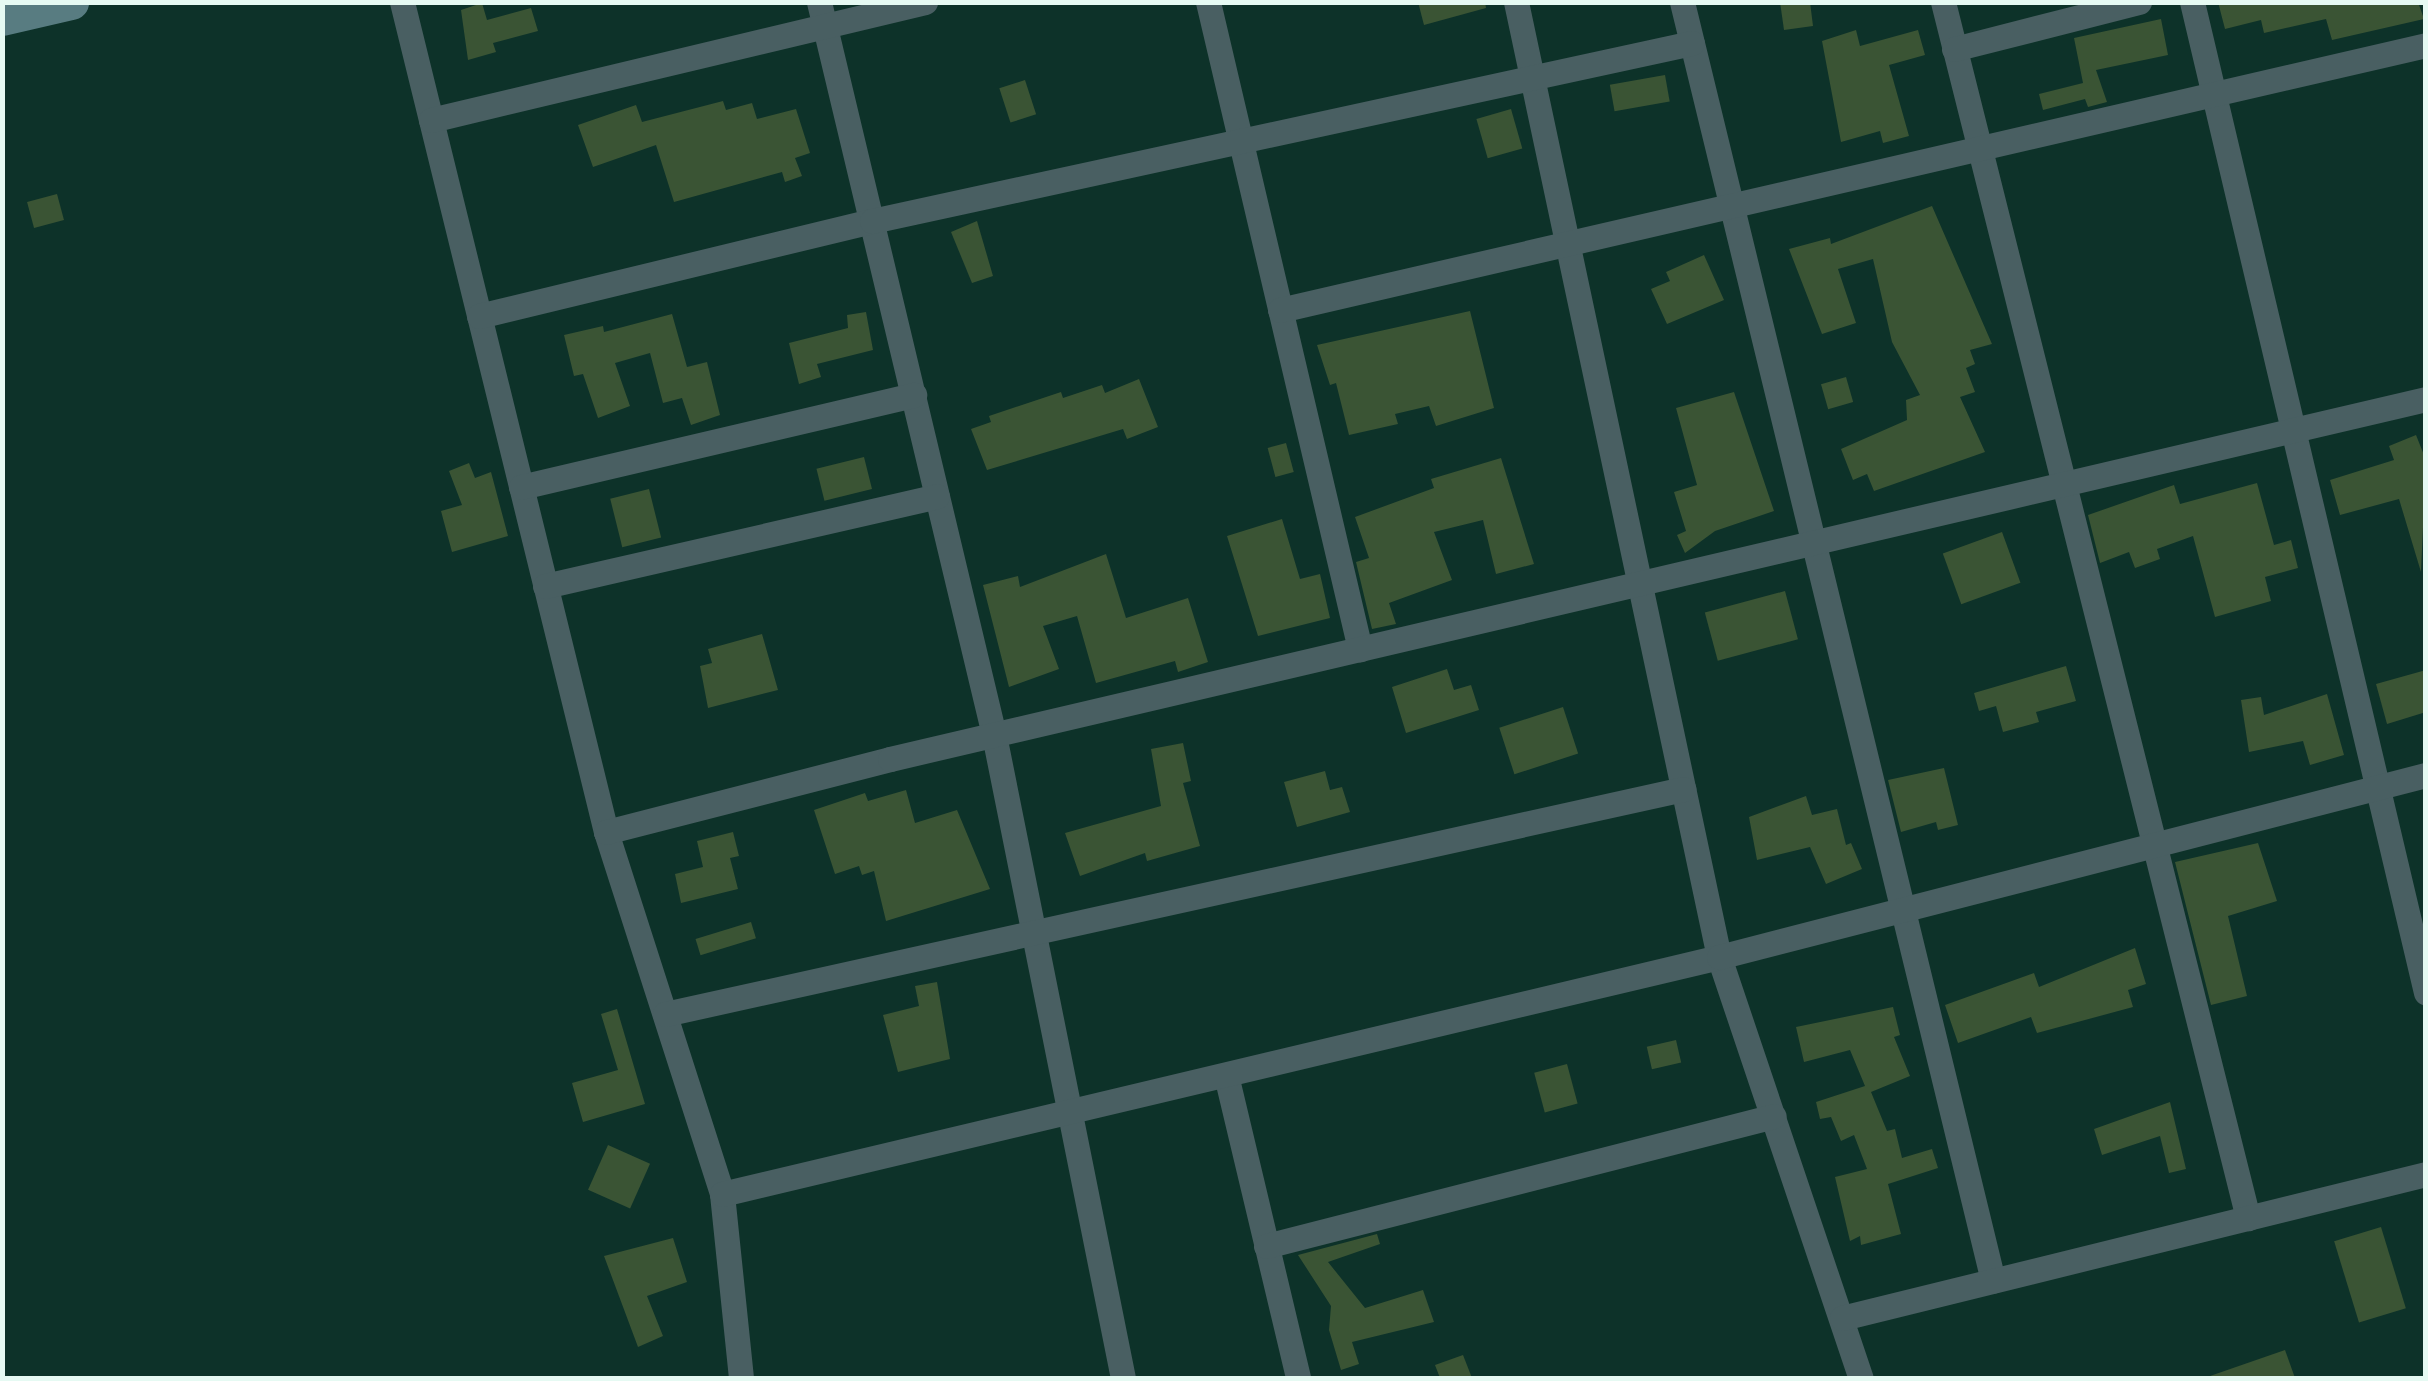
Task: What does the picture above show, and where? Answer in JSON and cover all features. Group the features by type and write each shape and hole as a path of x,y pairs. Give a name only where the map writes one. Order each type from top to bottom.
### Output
{"main road":[{"path":"2,18 70,2"}],"street":[{"path":"402,2 606,832 722,1194 741,1378"},
{"path":"431,120 822,14 925,2"},
{"path":"1208,2 1360,649"},
{"path":"1516,2 1719,957 1861,1378"},
{"path":"1682,2 1993,1281"},
{"path":"1942,2 2248,1218"},
{"path":"1954,49 2139,2"},
{"path":"2192,2 2426,993"},
{"path":"822,14 994,734 1123,1378"},
{"path":"479,316 872,221 1692,43"},
{"path":"1280,310 2426,44"},
{"path":"521,488 914,395"},
{"path":"606,832 994,734 2426,399"},
{"path":"546,586 938,496"},
{"path":"722,1194 1719,957 2426,775"},
{"path":"665,1014 1683,789"},
{"path":"1226,1075 1298,1378"},
{"path":"1266,1246 1774,1116"},
{"path":"1842,1318 2425,1175"}],"building":[{"path":"1418,2 1485,2 1486,8 1424,25"},
{"path":"1780,2 1810,2 1813,26 1784,30"},
{"path":"2218,2 2418,2 2424,19 2332,40 2326,19 2264,33 2261,20 2225,29"},
{"path":"482,3 487,20 531,8 538,31 493,43 496,52 468,60 461,10"},
{"path":"2161,19 2168,55 2096,70 2107,102 2088,107 2085,99 2043,110 2039,94 2083,83 2074,38"},
{"path":"1856,30 1860,46 1918,30 1925,55 1889,65 1909,136 1883,143 1880,131 1841,142 1822,41"},
{"path":"1665,75 1670,102 1615,111 1610,85"},
{"path":"1025,80 1036,114 1010,123 999,88"},
{"path":"723,101 726,110 752,103 757,119 796,109 810,153 795,158 802,176 785,182 782,172 674,202 656,145 593,167 578,125 636,105 642,122"},
{"path":"1511,109 1522,148 1488,158 1476,119"},
{"path":"57,194 64,220 34,228 27,202"},
{"path":"1932,206 1992,344 1970,350 1975,364 1966,368 1975,392 1960,397 1985,452 1874,491 1867,474 1853,480 1841,449 1907,420 1906,400 1920,395 1892,342 1873,259 1838,269 1856,323 1822,334 1789,249 1830,238 1831,244"},
{"path":"977,221 993,276 972,283 951,232"},
{"path":"1704,255 1724,300 1667,324 1651,289 1670,281 1666,272"},
{"path":"1470,311 1494,408 1436,426 1429,406 1395,414 1398,424 1349,435 1336,383 1330,385 1317,345"},
{"path":"866,312 873,350 817,364 821,377 799,384 789,343 848,328 847,315"},
{"path":"672,314 687,367 707,362 720,415 691,425 682,398 663,403 650,353 615,363 630,406 598,418 583,374 574,376 564,335 603,326 604,332"},
{"path":"1846,377 1853,402 1828,409 1821,384"},
{"path":"1139,379 1158,427 1127,439 1123,429 987,470 971,429 991,422 989,416 1061,392 1063,398 1102,385 1105,393"},
{"path":"1734,392 1774,511 1715,531 1685,553 1677,535 1686,531 1674,492 1697,485 1676,408"},
{"path":"2416,435 2426,460 2421,572 2399,499 2340,515 2330,480 2394,460 2389,446"},
{"path":"1286,443 1294,472 1275,477 1268,448"},
{"path":"864,457 872,489 824,501 816,469"},
{"path":"1501,458 1534,564 1496,574 1483,520 1434,532 1452,580 1389,603 1396,624 1372,629 1356,562 1369,558 1355,517 1434,488 1431,479"},
{"path":"469,463 475,478 491,472 508,536 452,552 441,511 462,505 449,471"},
{"path":"2257,483 2274,545 2291,540 2298,568 2265,577 2271,601 2215,617 2193,536 2157,549 2160,559 2135,568 2129,552 2100,563 2088,515 2174,485 2180,504"},
{"path":"649,489 661,538 622,547 610,499"},
{"path":"1282,519 1300,579 1320,574 1330,618 1258,636 1227,536"},
{"path":"2002,532 2020,583 1961,604 1943,554"},
{"path":"1106,554 1126,618 1188,598 1208,662 1178,672 1175,661 1096,683 1077,616 1043,626 1059,669 1009,687 983,585 1018,576 1020,587"},
{"path":"1785,591 1798,639 1718,661 1705,612"},
{"path":"762,634 778,690 708,708 700,666 712,663 708,649"},
{"path":"2066,666 2076,701 2036,712 2039,722 2003,732 1996,706 1979,711 1974,693"},
{"path":"1447,669 1454,690 1471,685 1479,710 1406,733 1392,687"},
{"path":"2426,670 2426,712 2387,724 2376,684"},
{"path":"2327,694 2344,755 2310,765 2303,741 2249,752 2241,700 2261,697 2264,715"},
{"path":"1563,707 1578,754 1514,774 1499,728"},
{"path":"1183,743 1191,781 1183,783 1200,846 1147,861 1145,853 1080,876 1065,833 1161,806 1151,749"},
{"path":"1944,768 1958,825 1938,830 1936,822 1901,832 1888,780"},
{"path":"1325,771 1330,790 1342,787 1350,812 1297,827 1284,782"},
{"path":"906,790 915,823 957,810 990,889 886,921 874,871 862,875 859,866 835,874 814,810 865,793 868,801"},
{"path":"1806,796 1812,815 1837,809 1846,845 1851,843 1862,869 1826,884 1810,847 1757,860 1749,817"},
{"path":"733,832 739,856 730,858 738,889 681,903 675,874 703,867 697,841"},
{"path":"2258,843 2277,901 2228,916 2247,996 2211,1005 2175,862"},
{"path":"751,922 756,938 701,955 696,939"},
{"path":"2135,948 2146,984 2128,990 2133,1007 2037,1033 2031,1017 1958,1043 1945,1005 2034,973 2039,987"},
{"path":"937,982 950,1059 898,1072 883,1015 919,1006 915,986"},
{"path":"1893,1007 1900,1035 1894,1037 1910,1076 1871,1092 1887,1131 1895,1129 1902,1158 1932,1149 1938,1168 1888,1184 1901,1234 1861,1245 1860,1236 1850,1241 1835,1177 1867,1169 1854,1135 1841,1141 1831,1117 1820,1119 1816,1102 1865,1086 1850,1050 1804,1062 1796,1027"},
{"path":"617,1009 645,1104 583,1122 572,1083 618,1070 601,1014"},
{"path":"1676,1040 1681,1062 1652,1069 1647,1047"},
{"path":"1567,1064 1578,1104 1545,1112 1534,1073"},
{"path":"2170,1102 2186,1169 2169,1173 2160,1136 2102,1155 2094,1129"},
{"path":"608,1145 650,1164 630,1208 588,1190"},
{"path":"2381,1227 2406,1308 2359,1323 2334,1241"},
{"path":"1377,1234 1380,1244 1328,1262 1365,1308 1423,1290 1434,1322 1352,1342 1359,1364 1341,1370 1329,1330 1331,1306 1298,1255"},
{"path":"673,1238 687,1282 647,1296 663,1336 638,1347 604,1256"},
{"path":"2285,1350 2295,1378 2210,1378 2210,1376"},
{"path":"1463,1355 1472,1378 1440,1378 1435,1365"}]}
